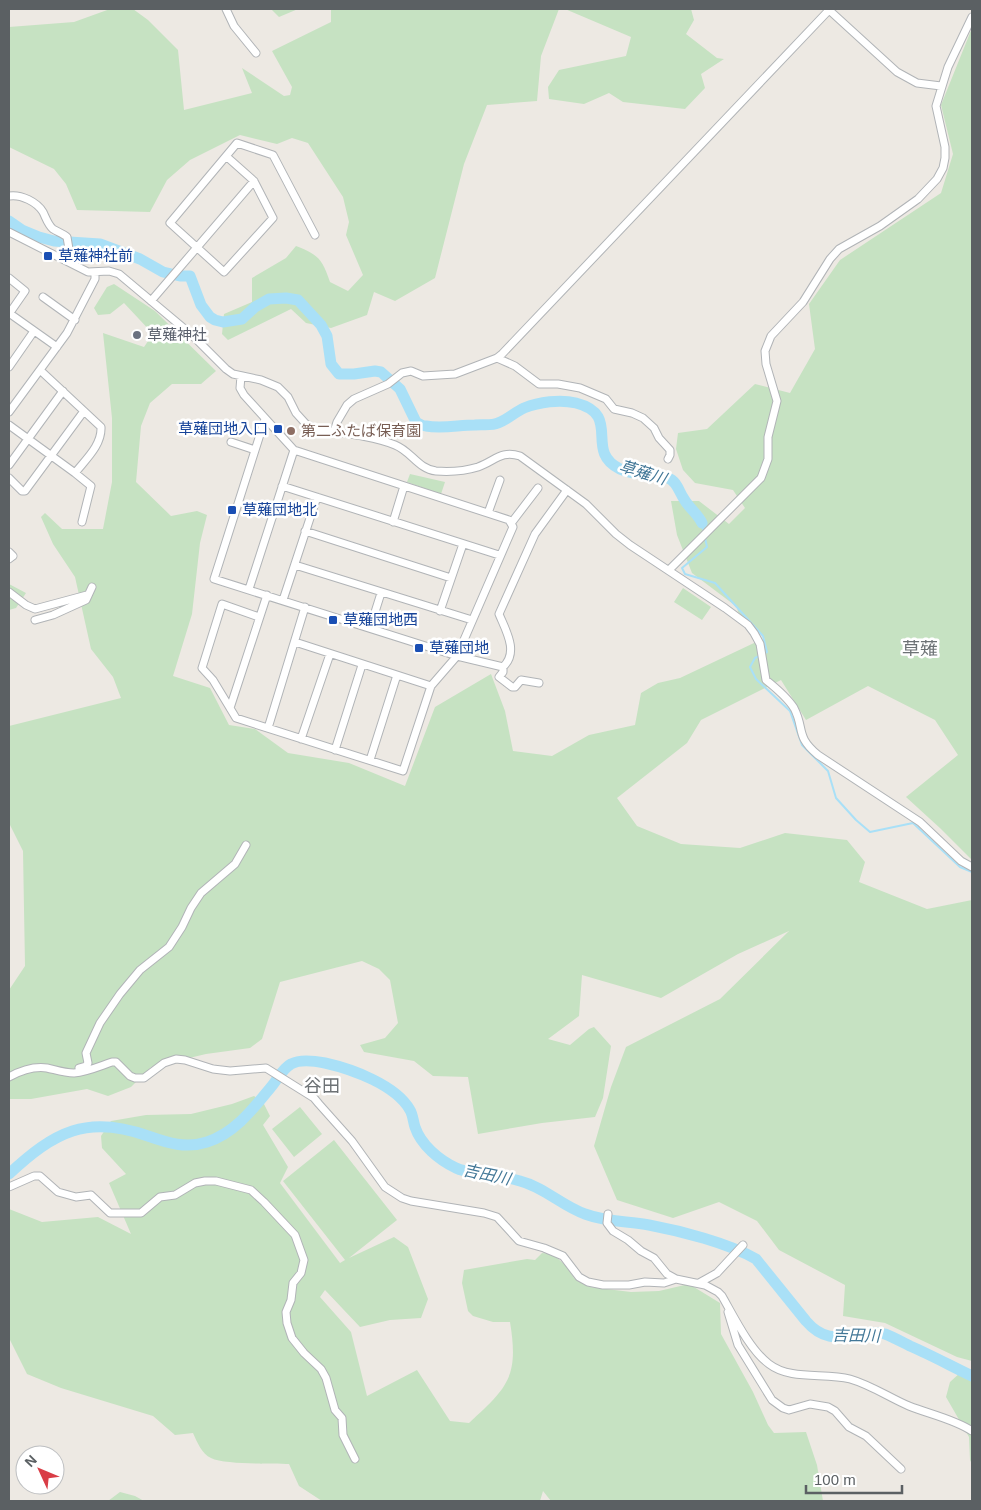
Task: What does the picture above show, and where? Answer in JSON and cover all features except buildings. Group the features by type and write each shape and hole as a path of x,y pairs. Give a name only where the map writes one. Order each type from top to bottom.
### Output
{"street":[{"path":"226,9 234,26 256,53"},
{"path":"334,432 337,422 347,405 354,399 388,384 402,373 411,371 423,376 455,374 497,358 829,9 897,72 917,83 941,86"},
{"path":"669,570 761,478 768,459 768,437 777,401 766,364 766,351 771,336 803,302 839,248 880,226 918,199 937,179 943,168 945,147 936,106 948,67 972,17"},
{"path":"226,156 254,181 273,218 224,272 197,248 170,223 226,156 237,143 273,156 314,235"},
{"path":"151,301 254,181"},
{"path":"9,196 32,201 43,211 46,220 53,229 67,237 69,248 64,260"},
{"path":"9,232 88,272 108,271 119,274 192,336 226,369 241,376 261,380 278,387 288,396 296,413 306,424 316,429 397,446 422,466 436,471 460,471 479,467 504,454 520,456 586,504 616,534 748,625 760,644 766,680 794,708 801,735 808,747 920,822 961,861 972,867"},
{"path":"9,412 75,320 95,279 95,273"},
{"path":"9,278 25,291 9,313 56,347"},
{"path":"42,297 75,320"},
{"path":"9,367 34,331"},
{"path":"497,358 515,366 539,384 558,384 580,388 606,400 614,408 644,418 670,450 668,459"},
{"path":"40,370 101,427 102,434 99,442 75,473"},
{"path":"241,376 240,388 244,395 294,450 512,522"},
{"path":"9,465 63,391"},
{"path":"9,478 22,491 25,491 84,410"},
{"path":"265,419 214,578 457,656 503,667"},
{"path":"9,425 90,486 82,522"},
{"path":"231,442 255,450"},
{"path":"249,589 294,450"},
{"path":"488,513 500,480"},
{"path":"282,486 499,555"},
{"path":"393,522 404,486"},
{"path":"259,617 222,604 202,668 213,680 236,718 403,771 431,686 457,656 499,555 513,527 512,522 538,488"},
{"path":"540,683 521,680 512,687 499,677 503,667 509,662 512,650 510,640 499,614 535,534 567,490"},
{"path":"283,600 317,497"},
{"path":"305,531 451,578"},
{"path":"440,611 462,544"},
{"path":"9,552 13,556 9,559"},
{"path":"295,565 472,620"},
{"path":"35,620 86,600 92,587"},
{"path":"9,592 26,605 35,609 87,595"},
{"path":"370,628 382,593"},
{"path":"230,708 267,595"},
{"path":"268,728 305,607"},
{"path":"295,642 431,686"},
{"path":"301,739 330,654"},
{"path":"335,750 362,665"},
{"path":"370,760 397,675"},
{"path":"74,1073 88,1063 86,1053 100,1023 120,994 140,970 169,947 191,908 202,893 234,864 246,846"},
{"path":"9,1077 33,1068 46,1068 63,1073 84,1072 112,1062 119,1065 130,1076 144,1078 164,1063 176,1059 213,1069 230,1071 266,1068 307,1094 319,1104 352,1141 379,1180 390,1192 411,1202 484,1213 497,1217 518,1241 544,1248 562,1256 579,1277 588,1282 602,1285 629,1285 645,1282 664,1283 676,1279"},
{"path":"9,1187 34,1176 40,1176 58,1192 76,1197 91,1195 110,1213 140,1213 160,1197 175,1195 195,1183 205,1181 216,1181 251,1190 295,1235 304,1260 301,1273 293,1283 291,1300 286,1312 287,1323 292,1338 321,1369 326,1378 335,1410 342,1418 343,1435 355,1459"},
{"path":"608,1214 607,1223 613,1231 654,1258 667,1274 676,1279 699,1283 718,1292 742,1331 770,1366 794,1374 850,1379 909,1406 960,1425 972,1432"},
{"path":"699,1283 717,1273 743,1244"},
{"path":"728,1307 728,1317 738,1345 772,1400 789,1410 810,1404 828,1407 835,1411 849,1427 866,1436 901,1469"}],"green space":[{"path":"110,9 133,9 148,20 178,50 184,110 252,93 242,68 284,96 290,95 292,87 272,51 331,22 331,9 559,9 541,56 537,101 487,105 464,164 435,278 395,301 374,292 367,315 331,328 306,323 291,309 228,340 222,334 224,314 252,302 252,278 286,258 296,246 315,255 325,268 330,282 348,291 363,275 346,235 349,222 343,197 308,143 292,138 277,144 240,135 190,160 167,180 150,212 77,210 66,184 54,169 9,147 9,27 74,22"},
{"path":"271,9 298,9 279,17"},
{"path":"565,9 691,9 694,20 686,34 717,58 724,59 701,74 705,88 685,109 623,102 609,93 584,104 549,99 548,87 559,70 626,56 631,37"},
{"path":"972,28 972,860 906,797 958,755 935,720 868,686 806,720 781,680 701,720 687,743 617,798 637,826 681,844 740,848 785,833 847,840 865,862 859,882 927,909 972,900 972,1361 957,1357 885,1323 843,1316 845,1285 779,1250 757,1221 719,1202 673,1218 617,1200 594,1146 611,1087 626,1047 720,999 789,931 738,954 661,998 582,975 579,1016 548,1039 570,1045 594,1027 611,1046 603,1098 595,1117 542,1123 478,1134 468,1077 433,1076 414,1061 364,1052 360,1045 385,1038 398,1023 390,980 379,969 362,961 280,982 262,1039 250,1048 206,1054 151,1067 131,1087 108,1096 87,1089 31,1099 9,1099 9,990 25,966 23,851 9,823 9,726 121,698 113,677 91,649 75,577 53,544 41,517 45,513 62,529 103,529 112,482 112,418 103,333 144,347 153,334 124,303 110,314 98,315 94,308 107,287 114,284 155,311 216,371 201,384 172,384 150,403 141,426 136,482 171,516 197,511 207,515 200,543 192,614 173,676 210,688 229,725 255,729 288,753 349,763 405,786 435,707 491,674 505,711 513,751 552,756 589,735 635,725 641,693 658,683 680,678 754,643 765,640 738,612 737,607 692,573 677,535 671,501 699,501 729,524 745,508 733,490 695,483 683,470 676,449 678,433 707,429 755,384 790,393 815,349 809,304 840,260 941,193 953,154 941,105"},
{"path":"410,474 445,482 441,494 407,482"},
{"path":"9,584 26,593 16,608 9,610"},
{"path":"683,588 711,607 702,620 674,602"},
{"path":"254,1096 263,1102 270,1116 263,1125 288,1167 280,1183 340,1263 345,1260 283,1181 334,1140 397,1220 349,1258 394,1237 408,1247 428,1299 421,1318 390,1320 360,1327 325,1290 320,1297 351,1332 367,1396 417,1370 450,1421 469,1423 501,1390 508,1380 513,1356 510,1322 493,1322 473,1316 468,1311 462,1283 464,1270 527,1259 535,1260 542,1253 553,1254 567,1267 574,1278 590,1287 631,1292 659,1291 689,1284 720,1303 721,1334 753,1392 768,1425 774,1433 806,1432 817,1465 823,1501 551,1501 543,1491 540,1501 322,1501 299,1486 289,1464 237,1463 211,1458 202,1451 193,1433 175,1435 153,1416 61,1388 27,1374 9,1338 9,1209 42,1222 98,1217 131,1234 109,1183 126,1174 102,1148 101,1136 111,1121 146,1115 191,1114 232,1104"},
{"path":"300,1107 322,1134 294,1157 272,1129"},
{"path":"961,1372 972,1373 972,1464 970,1460 969,1437 946,1397 950,1382"},
{"path":"120,1492 135,1496 144,1501 108,1501"}],"waterway":[{"name":"草薙川","path":"9,221 22,230 39,237 54,241 100,244 140,259 163,272 190,276 201,305 210,317 215,320 223,322 242,319 255,307 269,299 286,298 298,300 321,325 327,336 331,364 339,374 381,372 400,389 416,422 422,425 438,427 493,424 505,420 524,408 550,402 576,403 590,409 598,416 601,424 604,453 609,461 626,471 671,479 702,523"},
{"name":"草薙川","path":"702,523 704,533"},
{"name":"草薙川","path":"705,538 707,547 682,568 685,574 715,583 763,636 767,652 755,658 750,667 756,679 790,711 802,745 828,771 836,798 870,832 913,823 960,867 972,872"},
{"name":"吉田川","path":"9,1174 41,1147 72,1131 89,1127 126,1130 184,1145 207,1142 226,1133 243,1119 288,1066 295,1062 303,1061 325,1063 348,1069 372,1079 395,1093 410,1110 418,1134 426,1146 443,1161 456,1168 464,1171 482,1172 529,1184 577,1211 593,1217 690,1234 745,1253 756,1259 806,1321 825,1335 834,1337 873,1332 885,1334 972,1376"}],"place":[{"name":"草薙神社前","path":"48,256"},
{"name":"草薙神社","path":"137,335"},
{"name":"草薙団地入口","path":"278,429"},
{"name":"第二ふたば保育園","path":"291,431"},
{"name":"草薙団地北","path":"232,510"},
{"name":"草薙団地西","path":"333,620"},
{"name":"草薙団地","path":"419,648"}],"district":[{"name":"草薙","path":"920,649"},
{"name":"谷田","path":"322,1086"}]}
